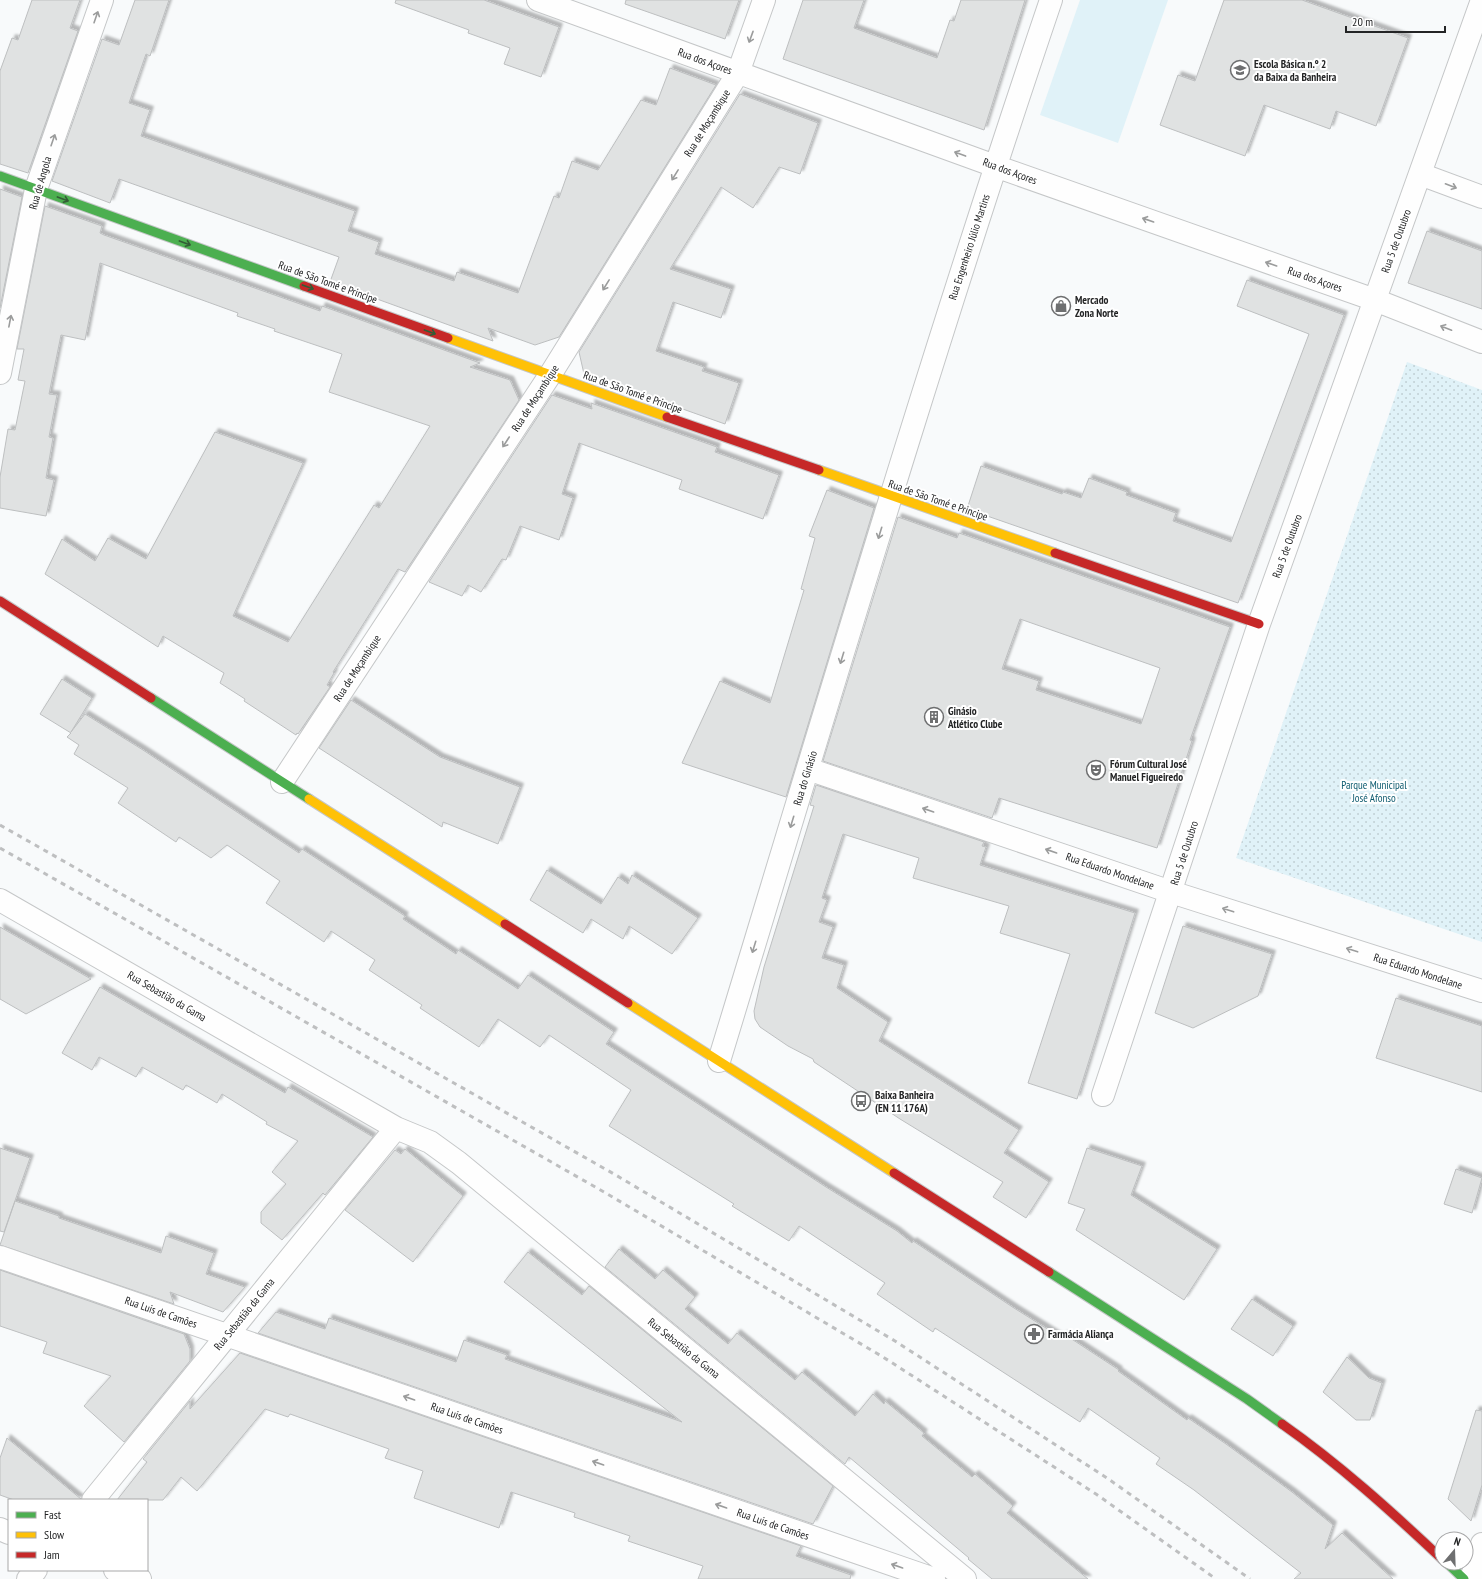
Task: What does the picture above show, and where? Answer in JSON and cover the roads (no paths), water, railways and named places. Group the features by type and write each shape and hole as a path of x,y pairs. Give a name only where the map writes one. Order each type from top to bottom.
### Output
{"main road":[{"name":"Rua de São Tomé e Principe","path":"0,176 550,375 1259,624"},
{"path":"0,601 1247,1399 1316,1449 1389,1509 1434,1551"},
{"path":"1456,1571 1464,1579"}],"street":[{"name":"Rua de Angola","path":"0,373 36,189 102,0"},
{"name":"Rua dos Açores","path":"538,0 995,166 1374,300 1482,342"},
{"name":"Rua de Moçambique","path":"282,782 550,375 738,73 764,0"},
{"name":"Rua Engenheiro Júlio Martins","path":"891,496 995,166 1051,0"},
{"name":"Rua 5 de Outubro","path":"1103,1095 1259,624 1482,0"},
{"path":"1420,174 1482,197"},
{"name":"Rua do Ginásio","path":"719,1061 891,496"},
{"name":"Rua Eduardo Mondelane","path":"808,769 1171,892 1482,992"},
{"name":"Rua Sebastião da Gama","path":"0,900 396,1128 430,1142 459,1163 965,1579"},
{"name":"Rua Sebastião da Gama","path":"94,1499 396,1128"},
{"name":"Rua Luis de Camões","path":"0,1257 934,1579"},
{"path":"1471,1579 1482,1544"},
{"path":"28,1579 35,1571"},
{"path":"118,1571 140,1579"}],"railway":[{"path":"0,825 614,1174 895,1341 1107,1478 1250,1579"},
{"path":"0,848 604,1192 883,1357 1096,1494 1216,1579"}],"place":[{"name":"Escola Básica n.º 2 da Baixa da Banheira","path":"1240,70"},
{"name":"Mercado Zona Norte","path":"1061,306"},
{"name":"Ginásio Atlético Clube","path":"934,717"},
{"name":"Fórum Cultural José Manuel Figueiredo","path":"1096,770"},
{"name":"Baixa Banheira (EN 11 176A)","path":"861,1101"},
{"name":"Farmácia Aliança","path":"1034,1334"}],"park label":[{"name":"Parque Municipal José Afonso","path":"1374,791"}]}
